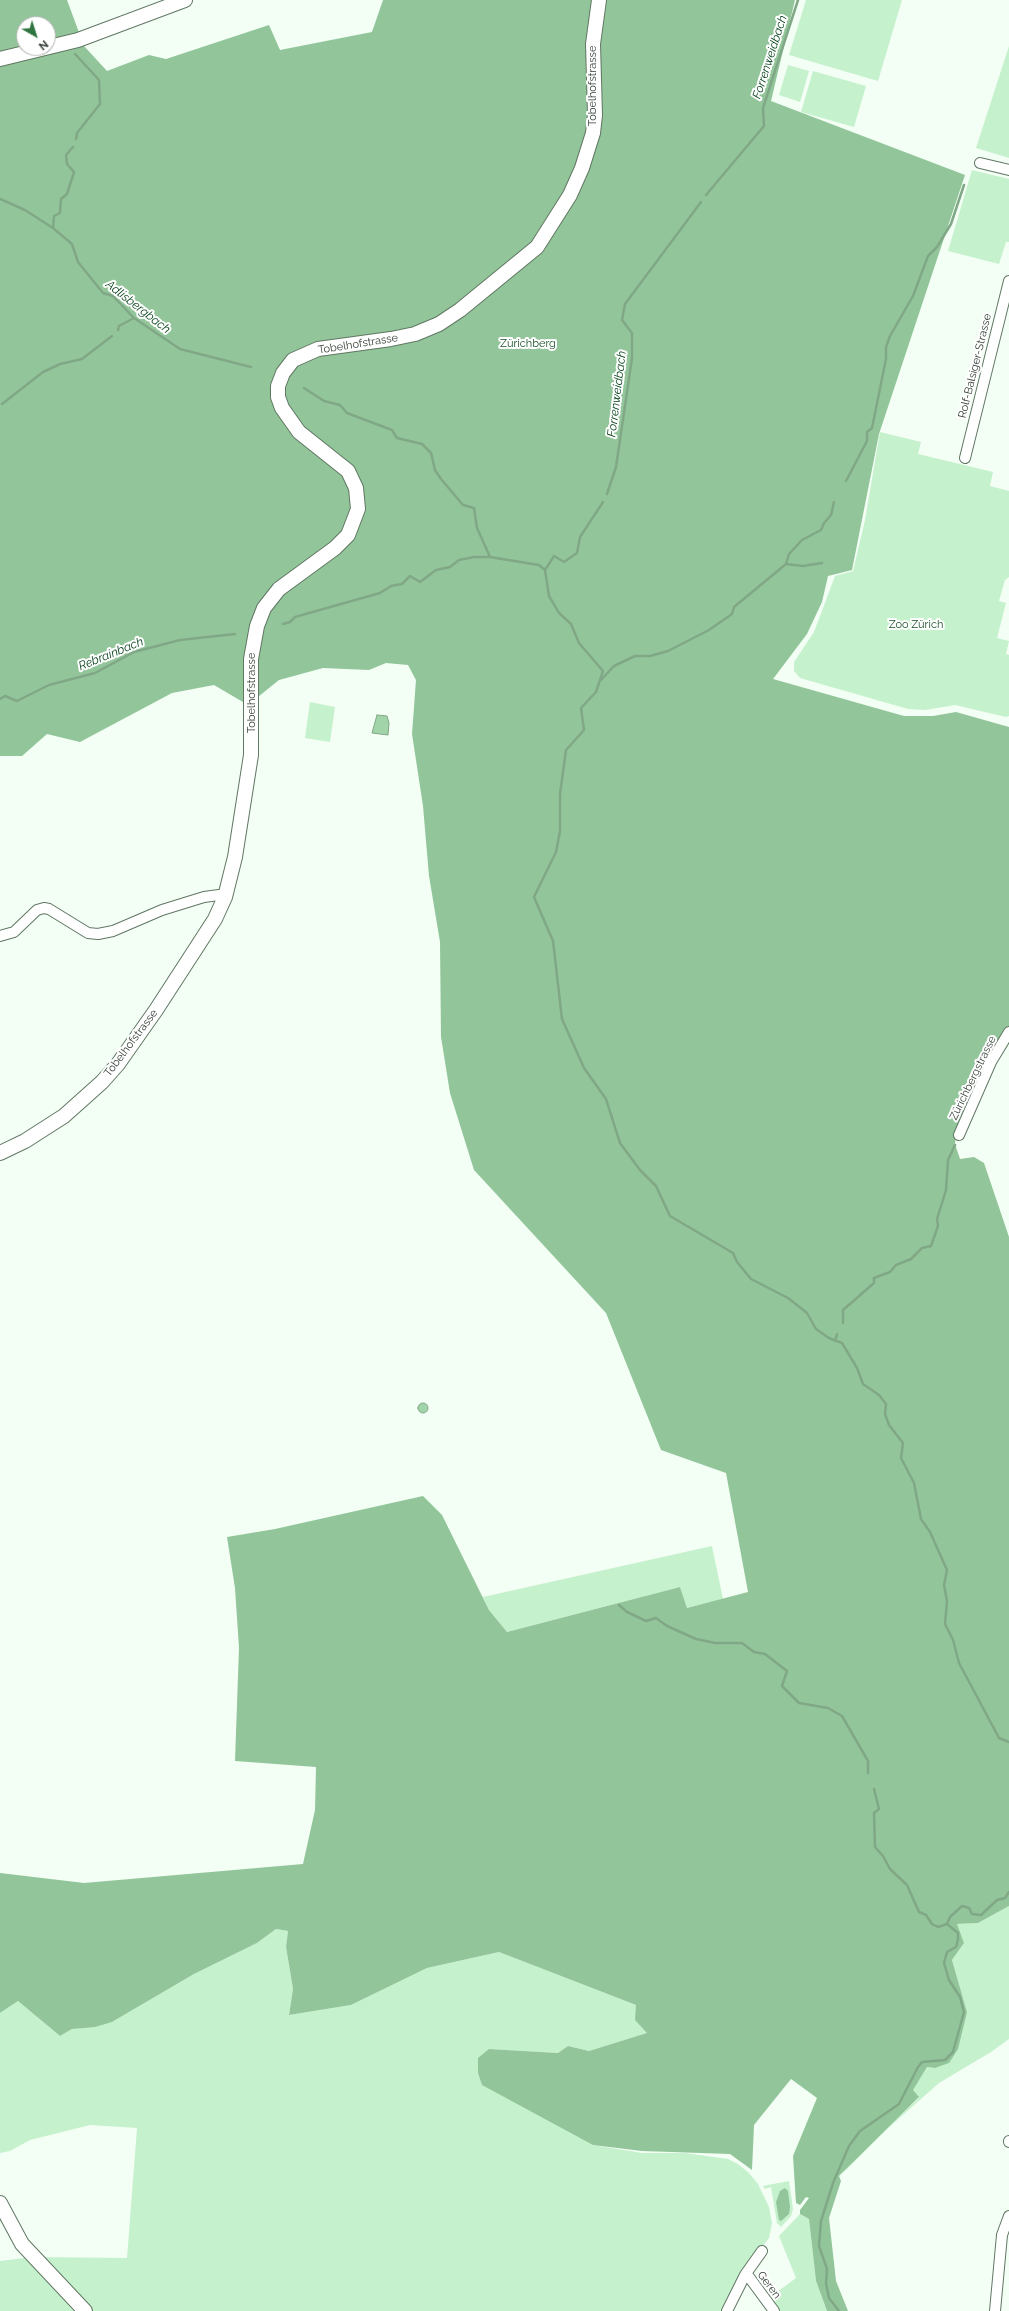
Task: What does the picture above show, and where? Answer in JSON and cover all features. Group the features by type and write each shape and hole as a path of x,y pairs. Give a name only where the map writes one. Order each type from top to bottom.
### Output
{"main road":[{"path":"0,59 78,40 185,0"},
{"name":"Tobelhofstrasse","path":"0,1153 25,1141 64,1116 102,1082 135,1042 159,1006 215,919 225,896 235,857 251,755 251,659 257,626 264,608 280,589 345,538 353,526 358,509 356,488 348,471 299,432 285,414 278,397 281,376 293,360 318,349 391,339 415,334 439,324 472,301 537,247 570,195 582,168 593,133 596,115 593,37 599,0"},
{"path":"0,2202 22,2244 85,2311"}],"street":[{"path":"980,163 1009,170"},
{"name":"Rolf-Balsiger-Strasse","path":"965,458 1009,280"},
{"path":"0,936 14,932 27,922 37,910 44,908 49,909 88,933 98,934 113,931 162,910 204,897 219,895 225,896"},
{"name":"Zürichbergstrasse","path":"959,1135 992,1062 1009,1032"},
{"path":"995,2311 1002,2235 1009,2216"},
{"path":"727,2311 745,2275 762,2251"},
{"name":"Geren","path":"745,2275 749,2277 774,2311"}],"green space":[{"name":"Zürichberg","path":"0,0 67,0 84,46 107,71 149,55 166,59 269,25 280,50 372,32 383,0 795,0 771,101 965,175 879,434 852,570 828,576 822,602 807,634 773,679 904,716 933,716 956,712 1009,727 1009,1026 973,1090 957,1128 955,1144 960,1159 974,1157 984,1163 1009,1237 1009,1906 978,1923 957,1924 964,1943 952,1960 967,2012 958,2049 949,2063 935,2068 927,2067 913,2090 919,2097 839,2176 841,2181 829,2218 836,2281 848,2311 827,2311 816,2281 809,2219 800,2214 800,2210 809,2198 806,2197 800,2205 796,2203 793,2156 817,2098 791,2079 754,2125 752,2170 730,2154 642,2151 593,2145 482,2085 478,2073 478,2058 489,2049 558,2053 568,2046 589,2051 647,2033 635,2020 636,2005 499,1952 427,1968 351,2005 289,2015 293,1989 286,1947 288,1931 276,1929 257,1943 194,1974 112,2022 95,2027 72,2029 60,2036 18,2001 0,2013 0,1873 84,1883 303,1864 315,1810 316,1767 235,1761 239,1648 235,1588 227,1537 275,1529 423,1496 442,1515 489,1610 507,1632 680,1587 687,1608 748,1592 726,1473 661,1450 606,1313 474,1170 450,1093 441,1037 440,942 429,876 423,806 412,734 416,680 408,665 386,663 369,670 323,668 279,680 248,705 214,685 172,693 80,742 47,734 22,756 0,756"},
{"path":"806,0 902,0 878,81 789,55"},
{"path":"1009,46 1009,158 976,148"},
{"path":"788,65 809,71 800,102 779,95"},
{"path":"813,71 866,86 854,127 801,112"},
{"path":"972,170 1009,179 1009,242 1006,242 999,264 948,251"},
{"name":"Zoo Zürich","path":"880,432 921,442 918,454 993,472 990,486 1009,491 1009,577 1005,580 999,601 1006,603 997,638 1009,641 1006,654 1009,655 1009,716 1006,717 955,705 925,710 908,709 800,678 794,671 794,662 814,632 835,576 853,571 865,520"},
{"path":"310,702 335,707 330,742 305,738"},
{"path":"712,1546 723,1599 687,1608 680,1587 507,1632 489,1610 483,1597"},
{"path":"1009,1906 1009,2039 991,2052 939,2083 886,2130 843,2173 860,2153 919,2098 912,2090 927,2067 935,2068 967,2012 952,1960 964,1943 956,1924 978,1923"},
{"path":"276,1929 288,1931 286,1947 293,1989 289,2015 351,2005 427,1968 499,1952 636,2005 648,2033 589,2051 568,2046 558,2053 489,2049 593,2145 642,2153 685,2153 728,2159 738,2164 749,2173 758,2184 769,2207 772,2223 769,2238 740,2276 722,2311 0,2311 0,2261 33,2257 127,2258 137,2128 90,2125 30,2140 10,2151 0,2153 0,2013 18,2001 60,2036 72,2029 112,2022 194,1974 257,1943"},
{"path":"789,2181 793,2209 791,2216 781,2227 777,2223 771,2187 765,2189 763,2186"},
{"path":"785,2188 788,2191 790,2207 789,2214 781,2221 779,2220 776,2202 780,2191"},
{"path":"800,2214 809,2219 816,2281 827,2311 778,2311 769,2298 796,2278 779,2236"}],"shaded area":[{"path":"377,715 387,716 389,723 388,735 372,733"},
{"path":"421,1403 425,1403 428,1408 425,1413 421,1413 418,1410 418,1406"}],"waterway":[{"name":"Forrenweidbach","path":"706,195 764,126 763,108 798,0"},
{"path":"75,54 99,80 100,104 77,133 76,139"},
{"path":"53,228 54,216 60,213 61,199 67,194 74,172 67,164 66,155 73,147"},
{"path":"846,481 867,441 867,432 872,428 886,359 886,347 890,336 913,296 928,256 937,247 951,224 964,185"},
{"name":"Adlisbergbach","path":"0,199 25,210 53,228 72,244 78,262 103,293 113,296 134,318 180,349 251,367"},
{"name":"Forrenweidbach","path":"607,494 616,467 632,358 632,333 622,320 625,304 701,202"},
{"path":"118,330 119,326 134,318"},
{"path":"2,404 43,372 60,364 82,359 112,336"},
{"name":"Adlisbergbach","path":"304,388 324,401 340,405 347,413 392,430 397,438 422,444 431,453 435,470 441,479 463,505 474,508 477,528 490,557"},
{"name":"Forrenweidbach","path":"545,570 554,556 564,562 577,553 580,537 603,502"},
{"path":"601,680 614,666 635,656 650,656 668,651 709,630 732,614 734,607 786,564 789,554 802,540 821,530 824,523 831,515 834,502"},
{"path":"283,624 290,622 295,617 380,593 391,586 402,584 410,576 420,582 436,570 450,567 459,560 474,557 490,557 539,565 545,570 549,596 559,613 571,624 579,643 603,671 596,692 581,708 584,730 566,750 560,794 560,831 556,852 534,897 553,941 562,1019 584,1068 606,1099 620,1143 640,1170 656,1186 670,1216 733,1253 737,1262 751,1279 788,1298 807,1313 816,1329 829,1338 842,1343 857,1368 863,1384 879,1395 886,1404 885,1414 889,1425 903,1443 901,1458 914,1483 921,1519 930,1532 947,1570 944,1585 947,1601 945,1624 953,1640 959,1663 999,1738 1009,1742"},
{"path":"786,564 803,566 822,563"},
{"name":"Rebrainbach","path":"0,699 5,696 17,701 49,685 95,673 134,652 180,640 235,634"},
{"path":"843,1323 843,1310 874,1283 874,1278 890,1272 896,1265 911,1259 922,1248 931,1246 938,1226 937,1219 946,1190 948,1160 955,1145"},
{"path":"835,1341 837,1334"},
{"path":"619,1605 627,1612 646,1621 656,1618 667,1626 696,1639 715,1643 742,1643 754,1652 765,1654 787,1671 782,1686 799,1703 828,1708 842,1716 868,1761 868,1773"},
{"path":"874,1789 879,1809 874,1813 875,1847 883,1856 890,1869 907,1885 919,1912 926,1915 932,1924 938,1927 947,1924"},
{"path":"839,2311 829,2298 826,2283 827,2269 819,2246 821,2221 833,2183 849,2146 860,2131 899,2104 922,2062 945,2060 953,2052 964,2012 960,1997 949,1980 944,1963 947,1952 956,1947 958,1939 958,1933 947,1924 950,1917 962,1906 969,1908 972,1914 981,1915 997,1900 1005,1898 1009,1892"}]}
